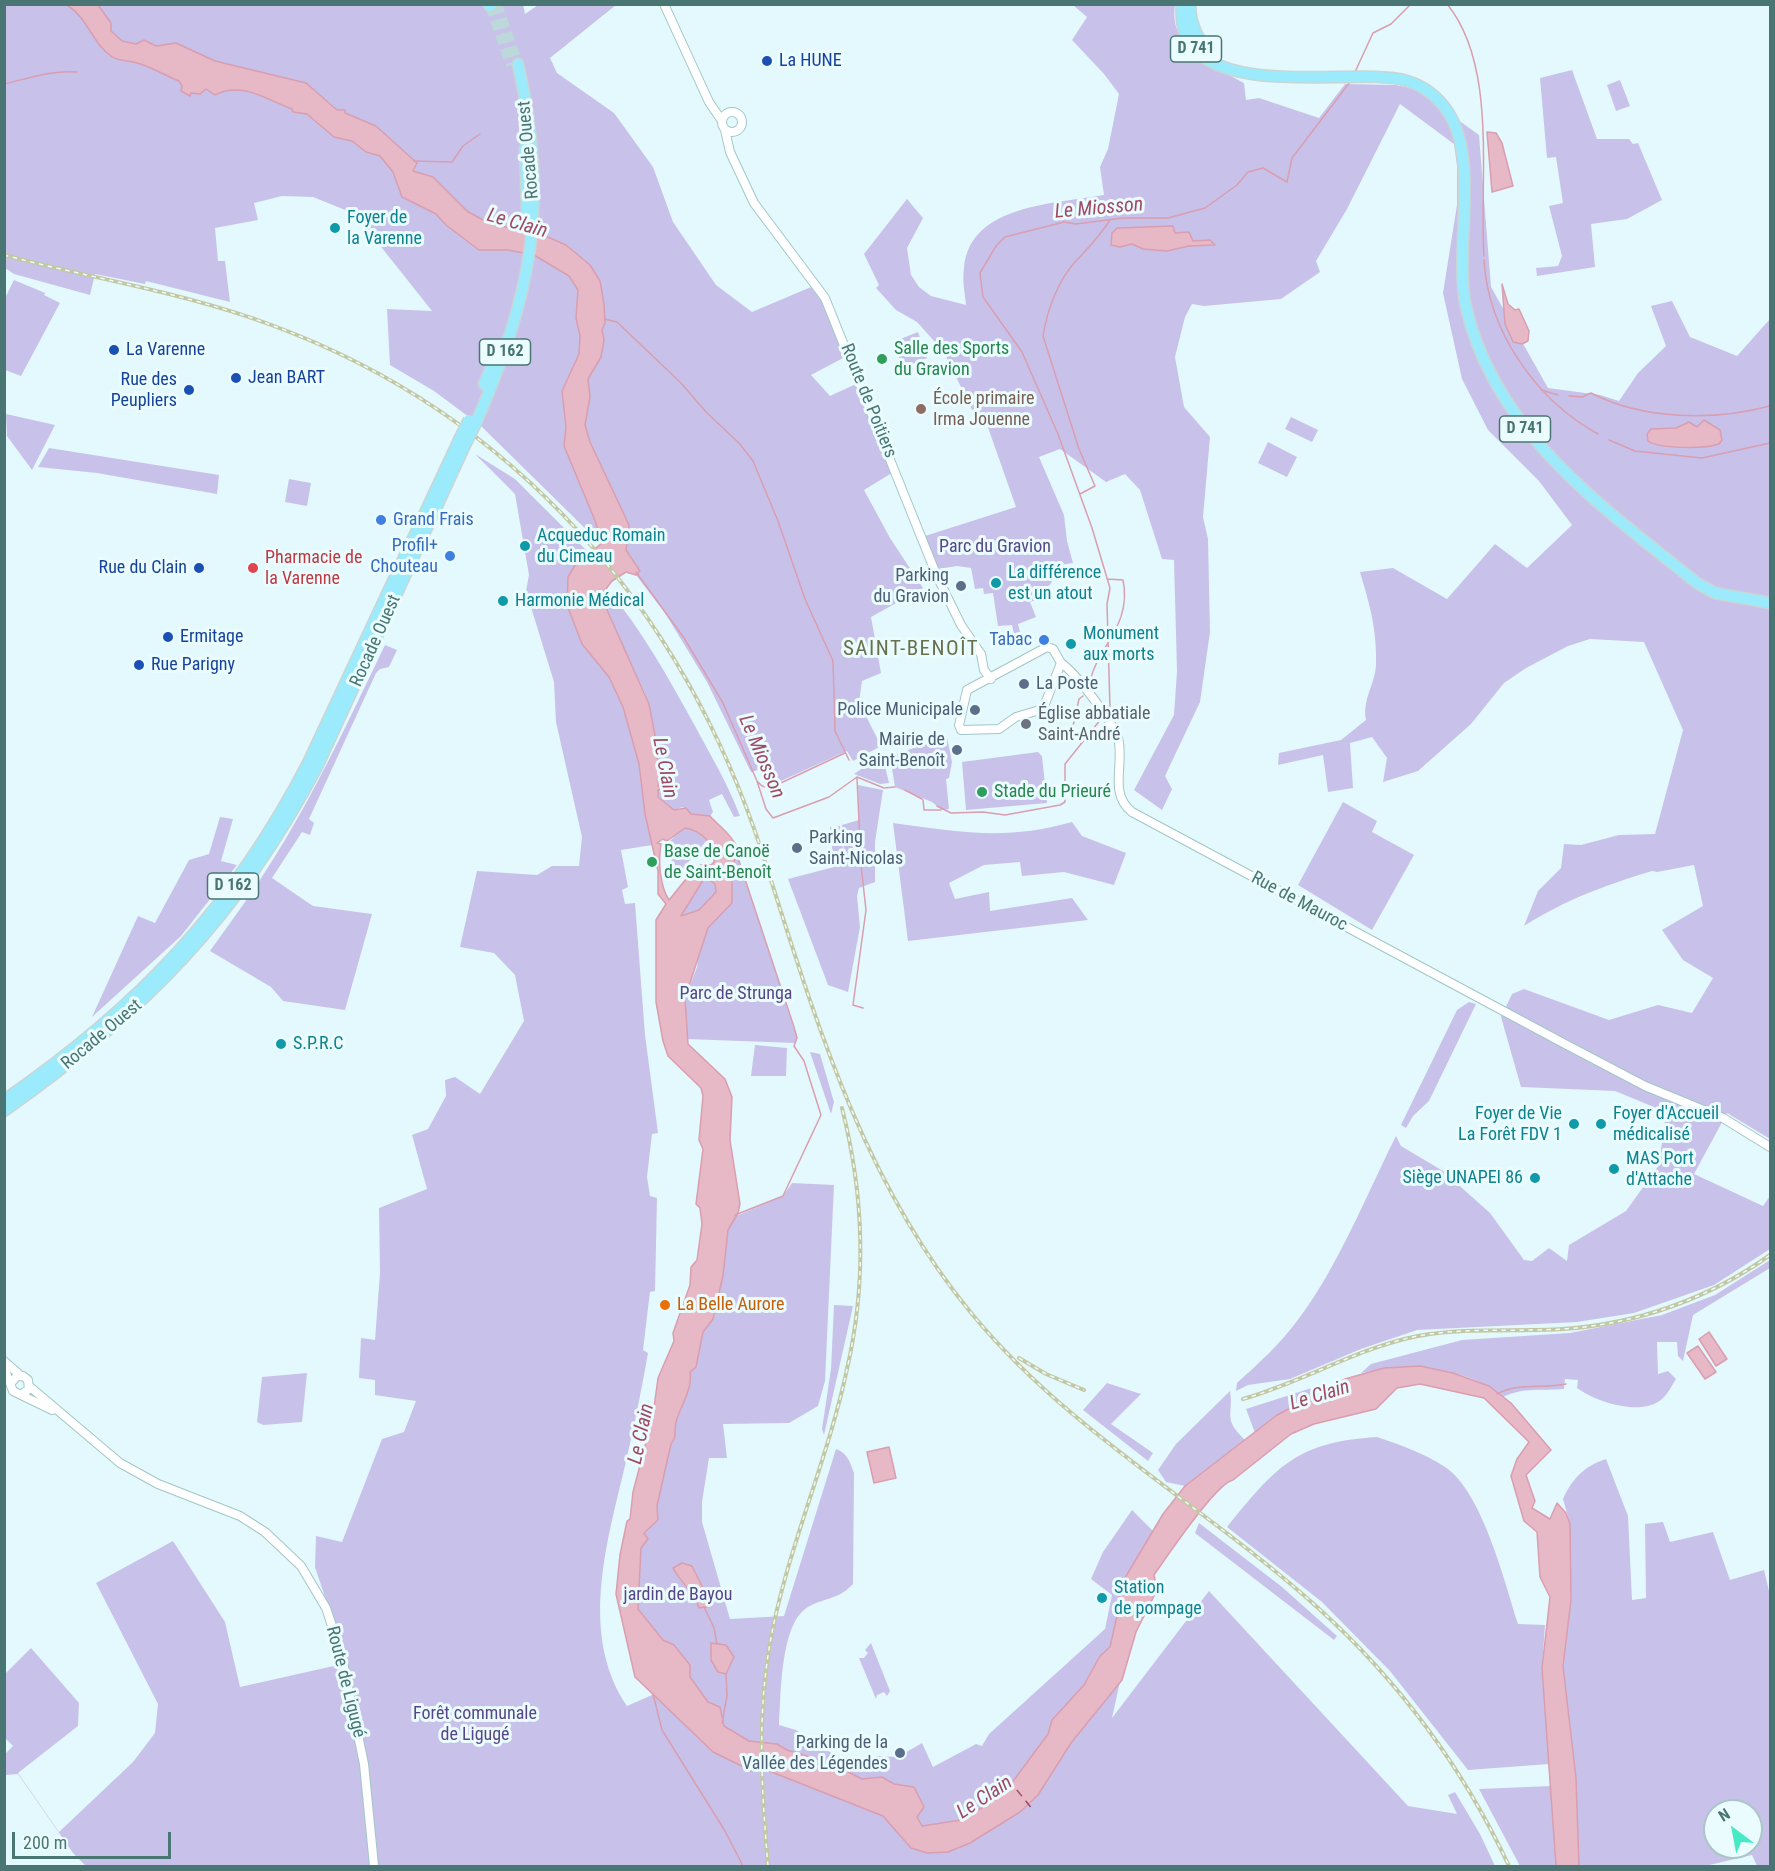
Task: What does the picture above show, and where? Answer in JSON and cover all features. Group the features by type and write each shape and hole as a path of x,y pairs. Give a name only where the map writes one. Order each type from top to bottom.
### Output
{"main road":[{"name":"D 741","path":"1182,4 1184,28 1196,50 1218,65 1267,76 1399,79 1423,88 1441,101 1456,126 1463,159 1462,279 1466,307 1484,360 1511,411 1583,490 1697,583 1715,593 1770,603"},
{"name":"D 741","path":"1190,4 1194,29 1201,43 1213,56 1238,71"},
{"name":"Rocade Ouest","path":"4,1100 93,1033 159,974 204,924 245,869 289,800 308,763 472,422 523,276 533,228 530,123 514,65"},
{"name":"Rocade Ouest","path":"4,1110 98,1041 165,981 226,912 254,875 297,805 322,758 462,442"}],"street":[{"path":"664,4 709,102 726,130 737,131"},
{"path":"714,107 735,113 741,118 742,125 730,145"},
{"path":"722,121 730,113"},
{"name":"Route de Poitiers","path":"726,130 730,152 753,203 825,298 936,574 961,625 981,654 984,669 991,679"},
{"name":"Rue de Mauroc","path":"991,679 1050,647 1061,663 1078,680 1116,734 1119,796 1132,813 1619,1072 1723,1118 1770,1147"},
{"path":"984,669 977,684 964,696 959,724 964,731 999,729 1016,717 1042,709 1061,663"},
{"path":"977,684 991,679"},
{"name":"Route de Ligugé","path":"4,1361 120,1462 140,1475 240,1516 286,1549 310,1579 326,1608 341,1653 364,1764 374,1866"},
{"name":"Route de Ligugé","path":"4,1368 13,1391 69,1419"},
{"path":"11,1383 14,1378 21,1376"},
{"path":"21,1395 30,1386"}],"green space":[{"path":"523,4 525,14 538,5 616,5 550,58 557,73 614,113 653,167 673,222 716,285 752,312 811,287 822,302 845,357 811,375 830,396 856,384 892,473 864,490 890,538 923,588 871,617 881,673 862,681 859,702 881,746 853,761 847,751 772,785 765,768 751,772 707,682 665,613 636,575 601,544 481,426 434,391 390,365 387,309 432,311 355,214 313,197 282,196 254,203 258,220 215,228 218,261 225,261 230,302 146,281 145,284 95,274 90,295 14,274 5,268 5,5"},
{"name":"Parc du Gravion","path":"1073,5 1175,5 1175,20 1186,44 1207,62 1244,83 1246,100 1259,98 1319,118 1345,84 1396,85 1415,89 1479,135 1491,287 1548,388 1600,395 1619,401 1638,373 1666,346 1651,306 1672,301 1690,337 1737,356 1770,319 1770,1139 1727,1113 1694,1174 1763,1206 1770,1196 1770,1249 1714,1285 1634,1313 1577,1322 1417,1330 1361,1349 1290,1379 1248,1385 1236,1391 1237,1383 1297,1321 1325,1279 1396,1136 1401,1146 1443,1171 1490,1213 1524,1260 1532,1261 1549,1248 1567,1261 1569,1245 1626,1211 1659,1165 1666,1112 1615,1091 1521,1087 1501,1017 1512,994 1524,989 1609,1020 1658,1005 1692,1013 1713,978 1683,960 1662,930 1703,906 1694,865 1652,871 1601,888 1555,908 1524,926 1538,891 1561,868 1564,844 1581,845 1619,835 1655,834 1683,730 1644,642 1590,639 1568,646 1526,668 1504,683 1471,724 1418,771 1383,782 1387,758 1372,737 1350,743 1353,788 1328,792 1323,755 1278,765 1279,753 1341,740 1366,720 1367,699 1375,672 1376,652 1372,618 1360,572 1393,568 1447,599 1495,544 1527,568 1572,525 1539,481 1488,430 1462,379 1443,293 1457,205 1457,166 1454,144 1400,104 1347,209 1316,261 1320,272 1281,299 1204,306 1192,304 1185,317 1175,357 1184,407 1210,437 1203,517 1208,539 1210,632 1200,702 1165,776 1172,789 1162,810 1134,790 1174,715 1177,671 1174,560 1162,559 1140,490 1125,474 1106,482 1060,449 1039,457 1064,515 1067,541 1073,563 1060,565 1050,585 1038,590 1038,599 1030,602 1036,617 1018,624 1021,636 1015,638 1012,625 998,626 993,593 984,594 983,588 975,589 971,568 957,566 938,569 925,536 1016,507 985,419 977,420 944,352 917,322 896,310 876,288 879,285 864,254 907,199 923,218 907,248 911,275 919,287 931,296 966,305 964,268 970,247 982,231 998,219 1018,211 1040,205 1104,195 1100,167 1108,149 1119,94 1104,74 1072,40 1087,17"},
{"path":"1572,70 1597,139 1629,139 1633,144 1638,143 1662,200 1627,219 1591,224 1595,267 1537,276 1536,268 1558,266 1562,256 1549,206 1563,203 1556,157 1547,158 1540,78"},
{"path":"1620,80 1630,106 1616,111 1607,85"},
{"path":"14,280 45,293 44,295 60,303 21,376 5,370 5,298"},
{"path":"918,332 927,358 903,368 893,342"},
{"path":"6,414 55,425 32,470 7,436"},
{"path":"1291,417 1318,430 1312,442 1285,429"},
{"path":"1268,442 1297,457 1287,477 1258,463"},
{"path":"49,448 219,475 217,494 97,473 38,467"},
{"name":"Forêt communale de Ligugé","path":"475,454 515,479 589,553 580,608 623,707 639,764 652,845 621,850 628,887 622,890 625,904 635,903 645,1035 658,1133 652,1134 647,1177 650,1196 657,1198 655,1291 650,1292 643,1350 648,1353 606,1551 600,1616 603,1647 612,1677 627,1706 659,1692 636,1653 632,1576 720,1223 783,1196 792,1183 834,1185 825,1381 818,1406 789,1423 723,1424 727,1458 709,1458 702,1502 702,1522 730,1619 784,1616 836,1449 846,1456 854,1473 853,1584 837,1596 808,1607 799,1615 792,1628 784,1661 779,1725 796,1730 836,1756 877,1766 875,1756 898,1757 922,1743 933,1767 976,1744 982,1746 989,1734 1105,1629 1112,1595 1091,1579 1103,1552 1132,1510 1153,1531 1112,1718 1209,1591 1408,1806 1457,1814 1448,1795 1455,1792 1480,1834 1495,1866 86,1866 73,1853 18,1774 5,1775 4,1755 13,1746 5,1738 5,1674 31,1648 79,1703 78,1726 18,1773 59,1832 133,1762 155,1733 158,1704 96,1583 173,1541 225,1622 240,1687 347,1663 315,1567 316,1536 342,1542 382,1439 404,1432 416,1401 375,1395 375,1380 359,1378 361,1338 375,1340 380,1273 379,1208 427,1189 412,1135 428,1129 446,1096 445,1080 455,1077 480,1094 524,1021 515,975 494,953 460,947 477,871 537,875 552,866 579,866 582,837 556,722 554,682 526,591 529,575 515,494"},
{"path":"289,479 311,483 307,506 285,502"},
{"path":"606,587 643,637 664,672 719,770 740,816 734,817 722,794 709,800 713,812 710,816 691,814 683,807 674,810 658,797 660,767 650,709 644,691 608,618 602,594"},
{"path":"385,645 397,650 389,667 380,669 376,673 309,819 314,823 310,835 302,832 272,878 313,906 372,914 345,1010 283,1001 271,987 210,951 258,883 293,826 326,766"},
{"path":"947,737 952,762 949,778 946,779 949,809 942,810 932,802 895,787 890,756"},
{"path":"1038,752 1042,756 1047,803 966,810 962,762"},
{"path":"873,761 884,762 889,783 880,784 854,774"},
{"path":"858,785 883,790 875,842 875,882 859,888 857,896 860,927 848,992 828,985 788,879 834,867 830,827 840,826 845,866 842,825 859,820"},
{"path":"1343,802 1377,821 1372,832 1414,855 1372,930 1298,885"},
{"path":"220,817 233,819 221,861 237,865 181,936 92,1017 138,916 155,923 189,860 209,854"},
{"path":"1072,822 1082,836 1126,853 1114,885 1064,872 1022,876 1020,862 984,865 949,883 955,899 989,892 990,911 1072,898 1088,920 908,941 893,823 962,832 1003,833 1048,828"},
{"path":"683,828 695,830 707,840 680,872 672,862 666,845"},
{"name":"Parc de Strunga","path":"737,854 797,1038 795,1043 686,1039 685,998 708,928 732,903 732,869"},
{"path":"705,877 715,884 716,892 699,910 681,916"},
{"path":"1469,1002 1476,1004 1429,1101 1413,1116 1406,1128 1401,1125 1457,1010"},
{"path":"755,1045 787,1048 786,1076 751,1076"},
{"path":"810,1052 820,1054 834,1102 831,1114"},
{"path":"1770,1260 1770,1268 1693,1315 1683,1361 1678,1356 1677,1342 1657,1342 1658,1374 1668,1371 1676,1379 1662,1399 1643,1407 1619,1405 1595,1398 1577,1388 1578,1380 1565,1379 1564,1389 1525,1391 1503,1397 1488,1386 1471,1378 1435,1369 1398,1368 1361,1373 1371,1364 1462,1340 1570,1333 1662,1315 1715,1295"},
{"path":"834,1305 853,1306 824,1435 822,1429 831,1369"},
{"path":"307,1373 302,1422 263,1425 257,1422 262,1377"},
{"path":"1107,1383 1141,1394 1111,1424 1153,1453 1148,1461 1083,1410"},
{"path":"1318,1386 1321,1392 1277,1415 1255,1433 1246,1409"},
{"path":"1230,1391 1231,1421 1245,1440 1185,1486 1166,1482 1158,1470 1176,1444"},
{"path":"1377,1437 1429,1458 1445,1467 1458,1479 1481,1516 1518,1624 1545,1625 1542,1668 1549,1764 1468,1770 1390,1671 1322,1602 1227,1527 1260,1488 1290,1461 1326,1445"},
{"path":"1606,1459 1628,1516 1632,1600 1646,1598 1645,1524 1663,1522 1670,1542 1713,1532 1730,1580 1764,1570 1770,1595 1770,1866 1757,1866 1754,1859 1763,1859 1763,1799 1703,1799 1703,1859 1735,1859 1705,1866 1579,1866 1576,1778 1563,1666 1571,1600 1570,1524 1563,1499 1570,1485 1591,1465"},
{"path":"1199,1523 1282,1587 1337,1636 1334,1640 1195,1533"},
{"path":"871,1643 890,1691 887,1696 884,1692 877,1695 876,1699 859,1658 864,1658 868,1653 865,1650"},
{"path":"1551,1786 1556,1866 1520,1866 1479,1789"}],"water":[{"name":"Le Clain","path":"67,5 98,5 111,23 111,31 122,41 136,44 144,40 156,46 176,43 215,61 306,83 337,110 345,110 345,113 376,126 417,163 413,171 433,177 467,211 492,225 534,231 566,245 590,265 600,281 604,304 605,323 602,330 604,340 601,357 588,379 590,397 585,425 590,442 629,525 626,550 640,571 636,575 626,572 612,581 602,594 603,601 649,704 658,751 656,755 660,764 658,786 663,788 658,790 658,797 674,810 686,808 691,814 710,816 729,835 738,849 732,869 732,903 708,928 685,998 688,1044 725,1079 732,1097 730,1140 740,1204 738,1213 728,1230 723,1276 713,1319 703,1332 696,1367 690,1372 688,1391 676,1422 675,1437 671,1444 657,1506 658,1520 644,1533 648,1539 641,1548 638,1609 663,1640 674,1645 690,1665 690,1677 708,1702 720,1707 724,1726 749,1741 777,1744 787,1750 833,1764 862,1779 882,1777 894,1784 914,1787 924,1807 917,1817 922,1826 961,1820 995,1800 1000,1791 1011,1784 1048,1734 1052,1720 1084,1685 1100,1656 1110,1647 1119,1607 1119,1588 1163,1514 1185,1486 1277,1415 1345,1379 1384,1368 1420,1366 1453,1373 1489,1386 1511,1403 1551,1450 1526,1475 1535,1501 1532,1508 1550,1519 1557,1503 1566,1513 1570,1524 1571,1600 1563,1666 1576,1778 1579,1866 1556,1866 1542,1668 1550,1597 1540,1577 1537,1532 1524,1521 1511,1476 1517,1459 1529,1442 1484,1398 1420,1384 1397,1388 1376,1409 1314,1424 1291,1434 1225,1484 1192,1522 1154,1575 1157,1590 1136,1632 1122,1680 1071,1743 1038,1795 1020,1812 970,1843 948,1852 927,1853 911,1848 883,1816 769,1771 752,1771 713,1752 635,1677 616,1594 620,1555 627,1521 630,1519 633,1492 653,1415 658,1378 674,1341 673,1333 690,1285 691,1267 697,1260 702,1224 700,1208 696,1204 703,1149 699,1140 703,1096 701,1088 668,1056 663,1041 656,1002 656,920 666,904 658,894 658,871 645,814 639,764 623,707 609,677 582,644 567,605 568,577 581,555 591,552 602,543 564,446 566,427 562,391 579,354 580,336 576,318 578,290 569,276 534,255 508,250 479,250 446,225 436,214 402,197 393,172 380,156 366,152 352,141 334,137 307,114 293,112 292,109 263,96 244,91 225,91 215,95 206,89 200,94 191,93 190,96 181,91 182,86 179,81 134,62 111,56 99,44 74,10","holes":["685,828 697,832 706,839 714,855 714,862 711,865 701,865 695,868 669,900 660,874 661,844 657,843 663,839 667,841","705,877 715,884 716,892 699,910 681,916"]},
{"path":"1487,132 1496,133 1502,143 1513,186 1492,192"},
{"path":"1173,226 1175,233 1189,232 1193,241 1210,240 1215,245 1189,246 1167,251 1143,249 1132,244 1120,247 1111,245 1112,233 1117,228"},
{"path":"1502,284 1508,304 1515,310 1519,309 1529,331 1528,341 1522,344 1513,342 1505,324"},
{"path":"1704,420 1720,430 1722,440 1719,444 1682,447 1662,446 1648,441 1647,434 1651,429 1676,428 1689,422 1697,427"},
{"path":"1709,1332 1727,1359 1716,1366 1699,1339"},
{"path":"1698,1346 1716,1372 1705,1379 1687,1353"},
{"path":"889,1447 896,1478 874,1483 867,1452"},
{"path":"682,1563 692,1566 712,1606 699,1608 694,1597 673,1568"},
{"path":"711,1643 726,1645 734,1657 726,1674 718,1672 711,1660"}],"waterway":[{"name":"Le Miosson","path":"1355,72 1373,33 1391,24 1411,4"},
{"name":"Le Miosson","path":"1447,4 1463,30 1474,59 1480,91 1484,159 1484,256"},
{"path":"4,84 50,73 77,72"},
{"name":"Le Miosson","path":"1107,712 1110,708 1107,604 1110,588 1092,528 1058,434 1022,352 983,297 980,273 996,246 1005,237 1064,222 1076,224 1123,218 1168,218 1205,208 1237,185 1248,172 1263,168 1287,182 1292,158 1350,82"},
{"path":"414,161 452,162 463,146 480,134"},
{"path":"1080,494 1095,486 1079,449 1043,336 1047,316 1059,285 1110,220"},
{"name":"Le Miosson","path":"1484,260 1495,312 1505,337 1519,361 1555,402 1575,420 1598,434"},
{"path":"604,319 617,322 681,383 706,412 739,443 753,461 778,521 805,599 833,661 835,731 849,760"},
{"path":"1541,390 1558,395"},
{"path":"1569,396 1582,397 1591,393 1633,409 1679,415 1726,414 1770,406"},
{"name":"Le Miosson","path":"1609,440 1635,451 1702,458 1770,443"},
{"name":"Le Miosson","path":"636,572 684,638 723,703 757,781 766,809 773,818 829,797 857,777"},
{"path":"1089,688 1097,661 1118,625 1125,597 1123,580 1107,579"},
{"path":"1081,743 1071,735 1079,699 1083,696"},
{"name":"Le Miosson","path":"937,806 951,813 983,812 1005,815 1060,805 1065,802 1065,764 1101,719"},
{"path":"758,782 770,788 845,753"},
{"name":"Le Miosson","path":"857,777 884,788 895,787"},
{"path":"857,778 861,865 866,910 853,1005 863,1008"},
{"name":"Le Miosson","path":"905,790 922,799"},
{"path":"923,800 924,810 941,810"},
{"path":"735,1215 783,1196 821,1115 804,1061 794,1046 797,1038 794,1027 737,855"},
{"path":"1497,1394 1513,1388 1566,1384"},
{"path":"704,1607 714,1628 717,1644"},
{"path":"722,1723 727,1696 726,1674"},
{"path":"653,1694 662,1730 725,1831 743,1866"}],"ferry route":[{"path":"1008,1779 1033,1810"}],"tunnel":[{"path":"497,4 518,64"},
{"path":"490,6 511,65"}],"railway":[{"path":"4,255 174,295 241,314 274,326 361,365 441,412 514,468 579,532 637,603 686,680 728,764 762,852 801,974 845,1094 870,1152 933,1262 972,1314 1010,1356 1051,1395 1094,1432 1274,1570 1317,1607 1375,1664 1426,1727 1449,1760 1471,1794 1509,1866"},
{"path":"768,1866 762,1731 769,1649 785,1578 839,1404 858,1304 859,1206 842,1108"},
{"path":"1243,1399 1395,1341 1418,1336 1472,1331 1563,1329 1646,1315 1723,1284 1770,1255"},
{"path":"1019,1358 1046,1374 1084,1390"}],"place":[{"name":"La HUNE","path":"767,61"},
{"name":"Foyer de la Varenne","path":"335,228"},
{"name":"La Varenne","path":"114,350"},
{"name":"Salle des Sports du Gravion","path":"882,359"},
{"name":"Jean BART","path":"236,378"},
{"name":"Rue des Peupliers","path":"189,390"},
{"name":"École primaire Irma Jouenne","path":"921,409"},
{"name":"Grand Frais","path":"381,520"},
{"name":"Acqueduc Romain du Cimeau","path":"525,546"},
{"name":"Profil+ Chouteau","path":"450,556"},
{"name":"Rue du Clain","path":"199,568"},
{"name":"Pharmacie de la Varenne","path":"253,568"},
{"name":"La différence est un atout","path":"996,583"},
{"name":"Parking du Gravion","path":"961,586"},
{"name":"Harmonie Médical","path":"503,601"},
{"name":"Ermitage","path":"168,637"},
{"name":"Tabac","path":"1044,640"},
{"name":"Monument aux morts","path":"1071,644"},
{"name":"Rue Parigny","path":"139,665"},
{"name":"La Poste","path":"1024,684"},
{"name":"Police Municipale","path":"975,710"},
{"name":"Église abbatiale Saint-André","path":"1026,724"},
{"name":"Mairie de Saint-Benoît","path":"957,750"},
{"name":"Stade du Prieuré","path":"982,792"},
{"name":"Parking Saint-Nicolas","path":"797,848"},
{"name":"Base de Canoë de Saint-Benoît","path":"652,862"},
{"name":"S.P.R.C","path":"281,1044"},
{"name":"Foyer de Vie La Forêt FDV 1","path":"1574,1124"},
{"name":"Foyer d'Accueil médicalisé","path":"1601,1124"},
{"name":"MAS Port d'Attache","path":"1614,1169"},
{"name":"Siège UNAPEI 86","path":"1535,1178"},
{"name":"La Belle Aurore","path":"665,1305"},
{"name":"Station de pompage","path":"1102,1598"},
{"name":"Parking de la Vallée des Légendes","path":"900,1753"}],"district":[{"name":"SAINT-BENOÎT","path":"911,650"}],"park label":[{"name":"jardin de Bayou","path":"678,1595"}]}
